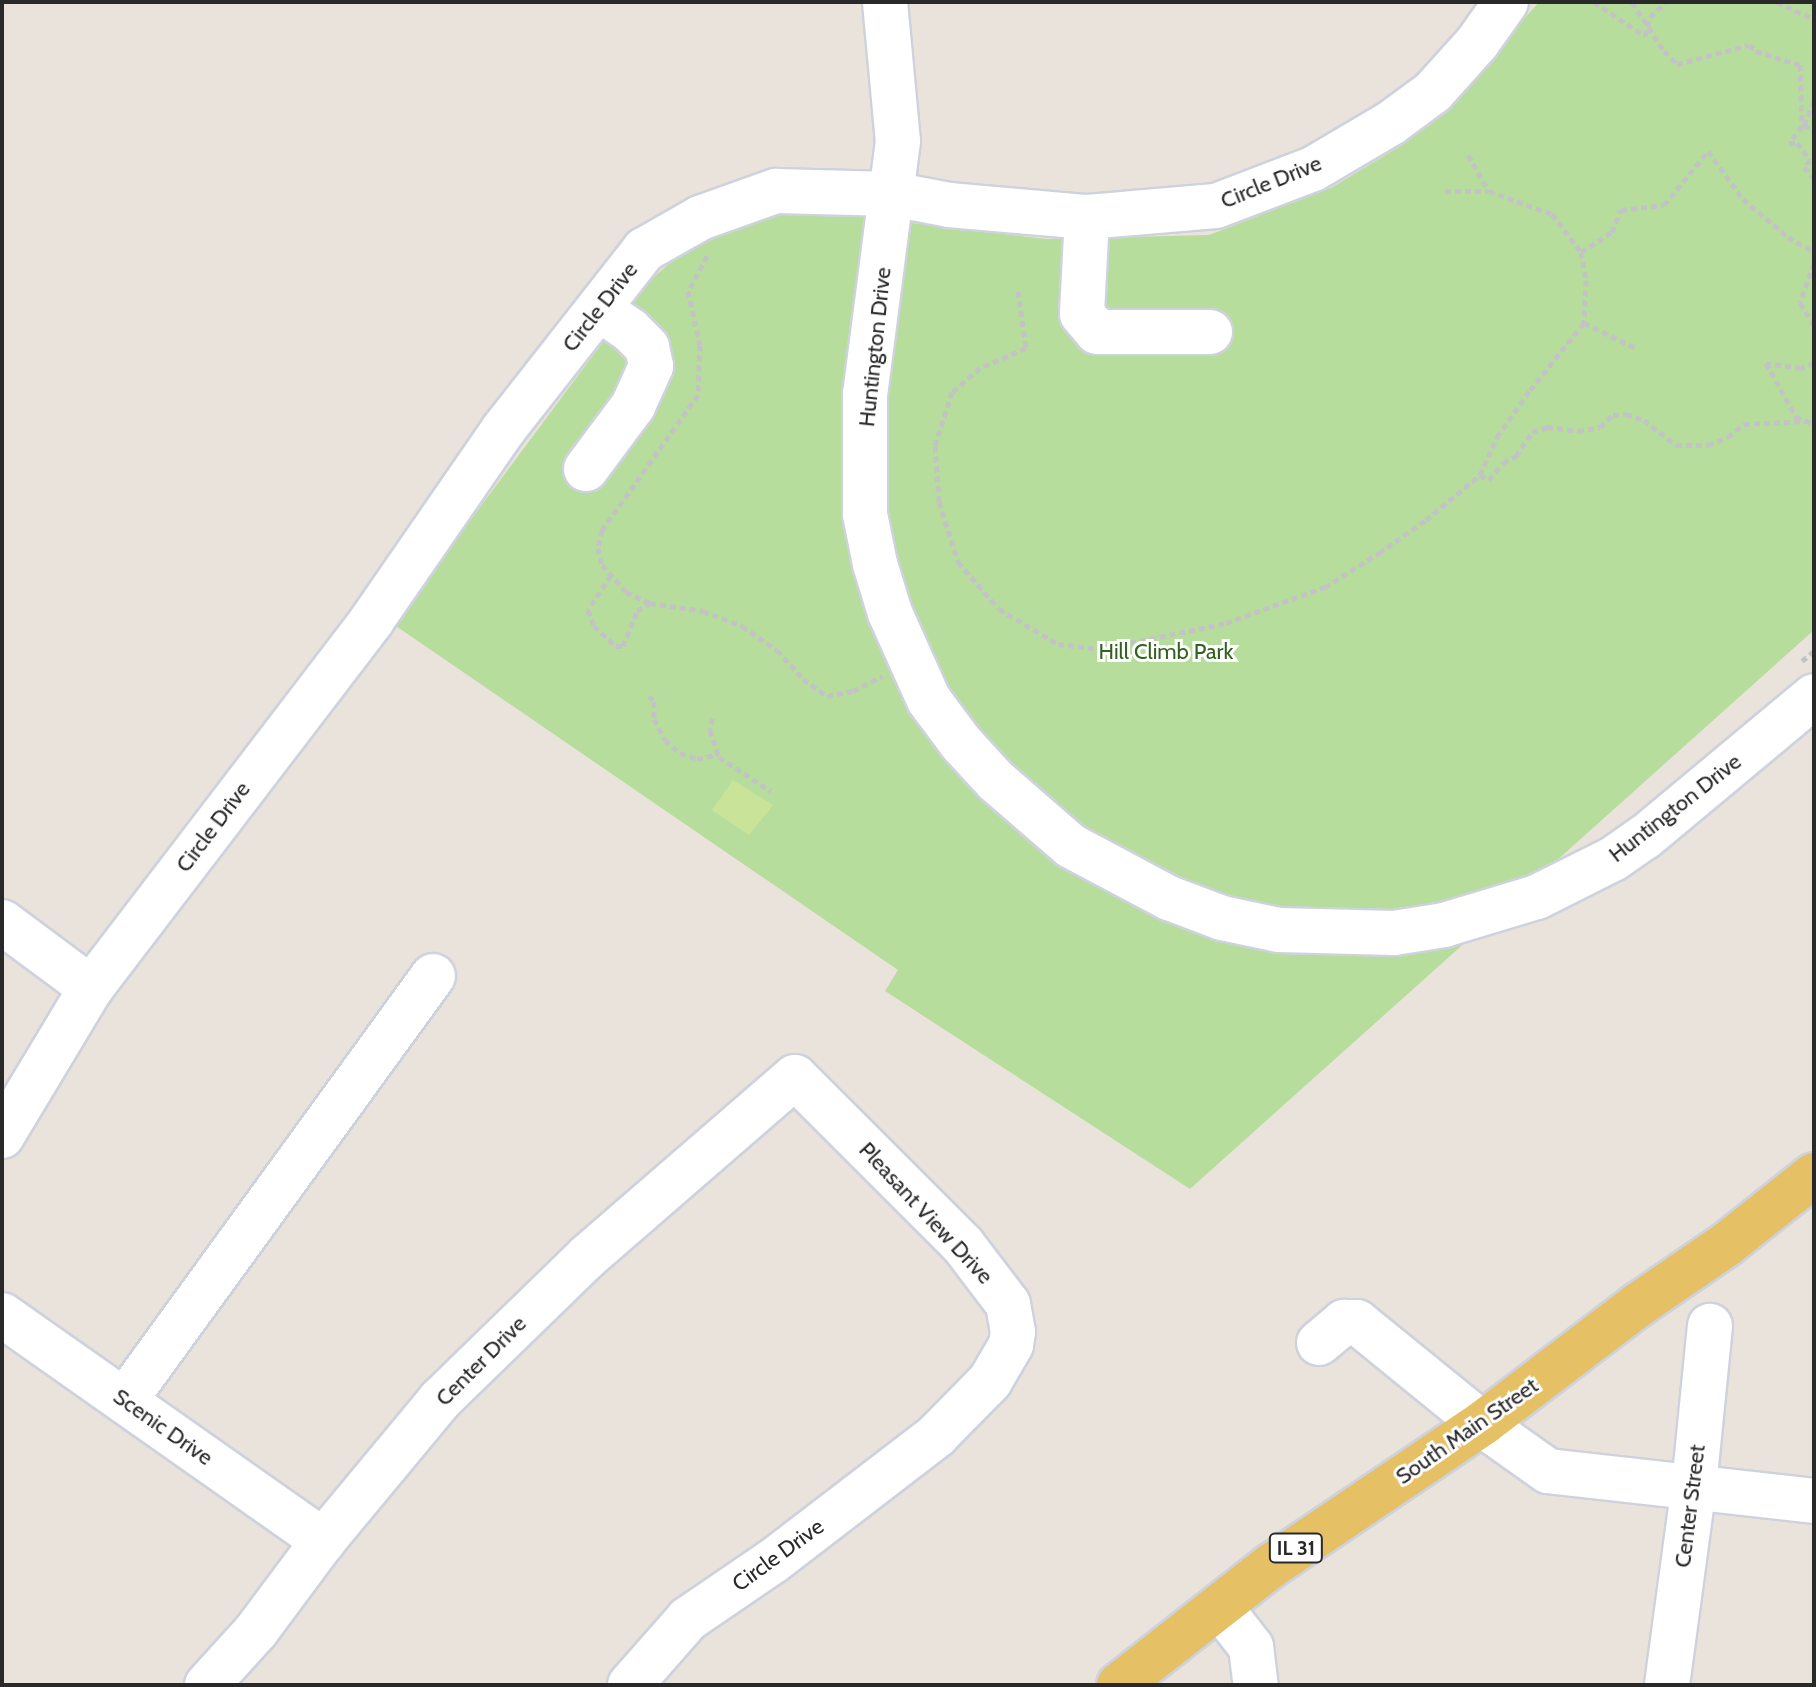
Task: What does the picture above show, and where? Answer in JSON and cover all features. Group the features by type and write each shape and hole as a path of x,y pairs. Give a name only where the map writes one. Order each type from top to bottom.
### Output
{"main road":[{"name":"South Main Street","path":"1119,1685 1271,1566 1483,1423 1638,1305 1727,1244 1814,1175"}],"street":[{"name":"Huntington Drive","path":"885,2 898,141 865,394 865,514 890,613 929,700 961,743 1033,815 1071,846 1169,898 1222,918 1279,930 1394,933 1444,925 1537,897 1613,859 1645,837 1803,683"},
{"name":"Circle Drive","path":"2,1136 91,988 372,620 503,430 644,250 700,218 776,191 892,194 949,205 1087,217 1216,206 1313,169 1433,92 1477,43 1506,2"},
{"path":"1087,217 1082,314 1097,332 1210,332"},
{"path":"586,469 633,406 651,366 647,347 630,330 599,309"},
{"path":"2,922 91,988"},
{"path":"125,1400 433,976"},
{"name":"Pleasant View Drive","path":"795,1077 963,1245 1008,1304 1013,1332 1004,1360 975,1400 936,1436"},
{"name":"Center Drive","path":"207,1685 256,1631 323,1541 440,1400 587,1257 795,1077"},
{"name":"Scenic Drive","path":"2,1315 323,1541"},
{"path":"1319,1343 1344,1322 1357,1322 1548,1471 1814,1501"},
{"name":"Center Street","path":"1667,1685 1694,1486 1710,1326"},
{"name":"Circle Drive","path":"630,1685 688,1619 773,1561 936,1436"},
{"path":"1220,1607 1251,1647 1256,1685"}],"path":[{"path":"1594,2 1645,36 1650,17 1666,2"},
{"path":"1632,2 1647,27 1677,64 1749,45 1756,51 1800,65 1802,126 1789,143 1797,143 1810,160 1804,167 1814,178"},
{"path":"1777,2 1814,19"},
{"path":"1814,101 1804,125 1814,131"},
{"path":"1581,252 1612,232 1621,210 1664,205 1708,151 1743,199 1788,237 1814,252"},
{"path":"1468,155 1489,191"},
{"path":"1018,291 1026,348 980,368 952,392 935,446 939,502 958,562 999,609 1058,644 1101,649 1226,623 1325,587 1426,520 1480,475 1497,437 1584,323 1586,280 1581,252 1552,214 1489,191 1445,191"},
{"path":"710,250 688,291 700,345 698,395 602,530 598,548 602,565 626,592 650,603 703,611 742,626 777,650 803,679 827,696 853,691 888,673"},
{"path":"1814,263 1800,303 1814,325"},
{"path":"1584,323 1636,348"},
{"path":"1810,421 1796,417 1766,363 1801,368 1814,363"},
{"path":"1480,475 1489,480 1503,463 1516,456 1532,432 1547,427 1578,431 1600,427 1613,415 1626,414 1644,420 1676,445 1708,445 1728,437 1744,424 1810,421"},
{"path":"611,575 588,610 594,626 616,646 623,646 637,611 650,603"},
{"path":"1803,683 1814,651"},
{"path":"649,696 654,701 654,719 665,740 680,753 697,759 718,754"},
{"path":"712,718 710,730 718,754 771,791"}],"green space":[{"name":"Hill Climb Park","path":"1539,2 1814,2 1814,630 1190,1189 885,991 898,970 393,624 647,283 685,250 715,233 768,215 837,214 1046,239 1209,235 1331,188 1399,147 1459,93"},
{"path":"733,780 773,805 749,835 712,810"}]}
